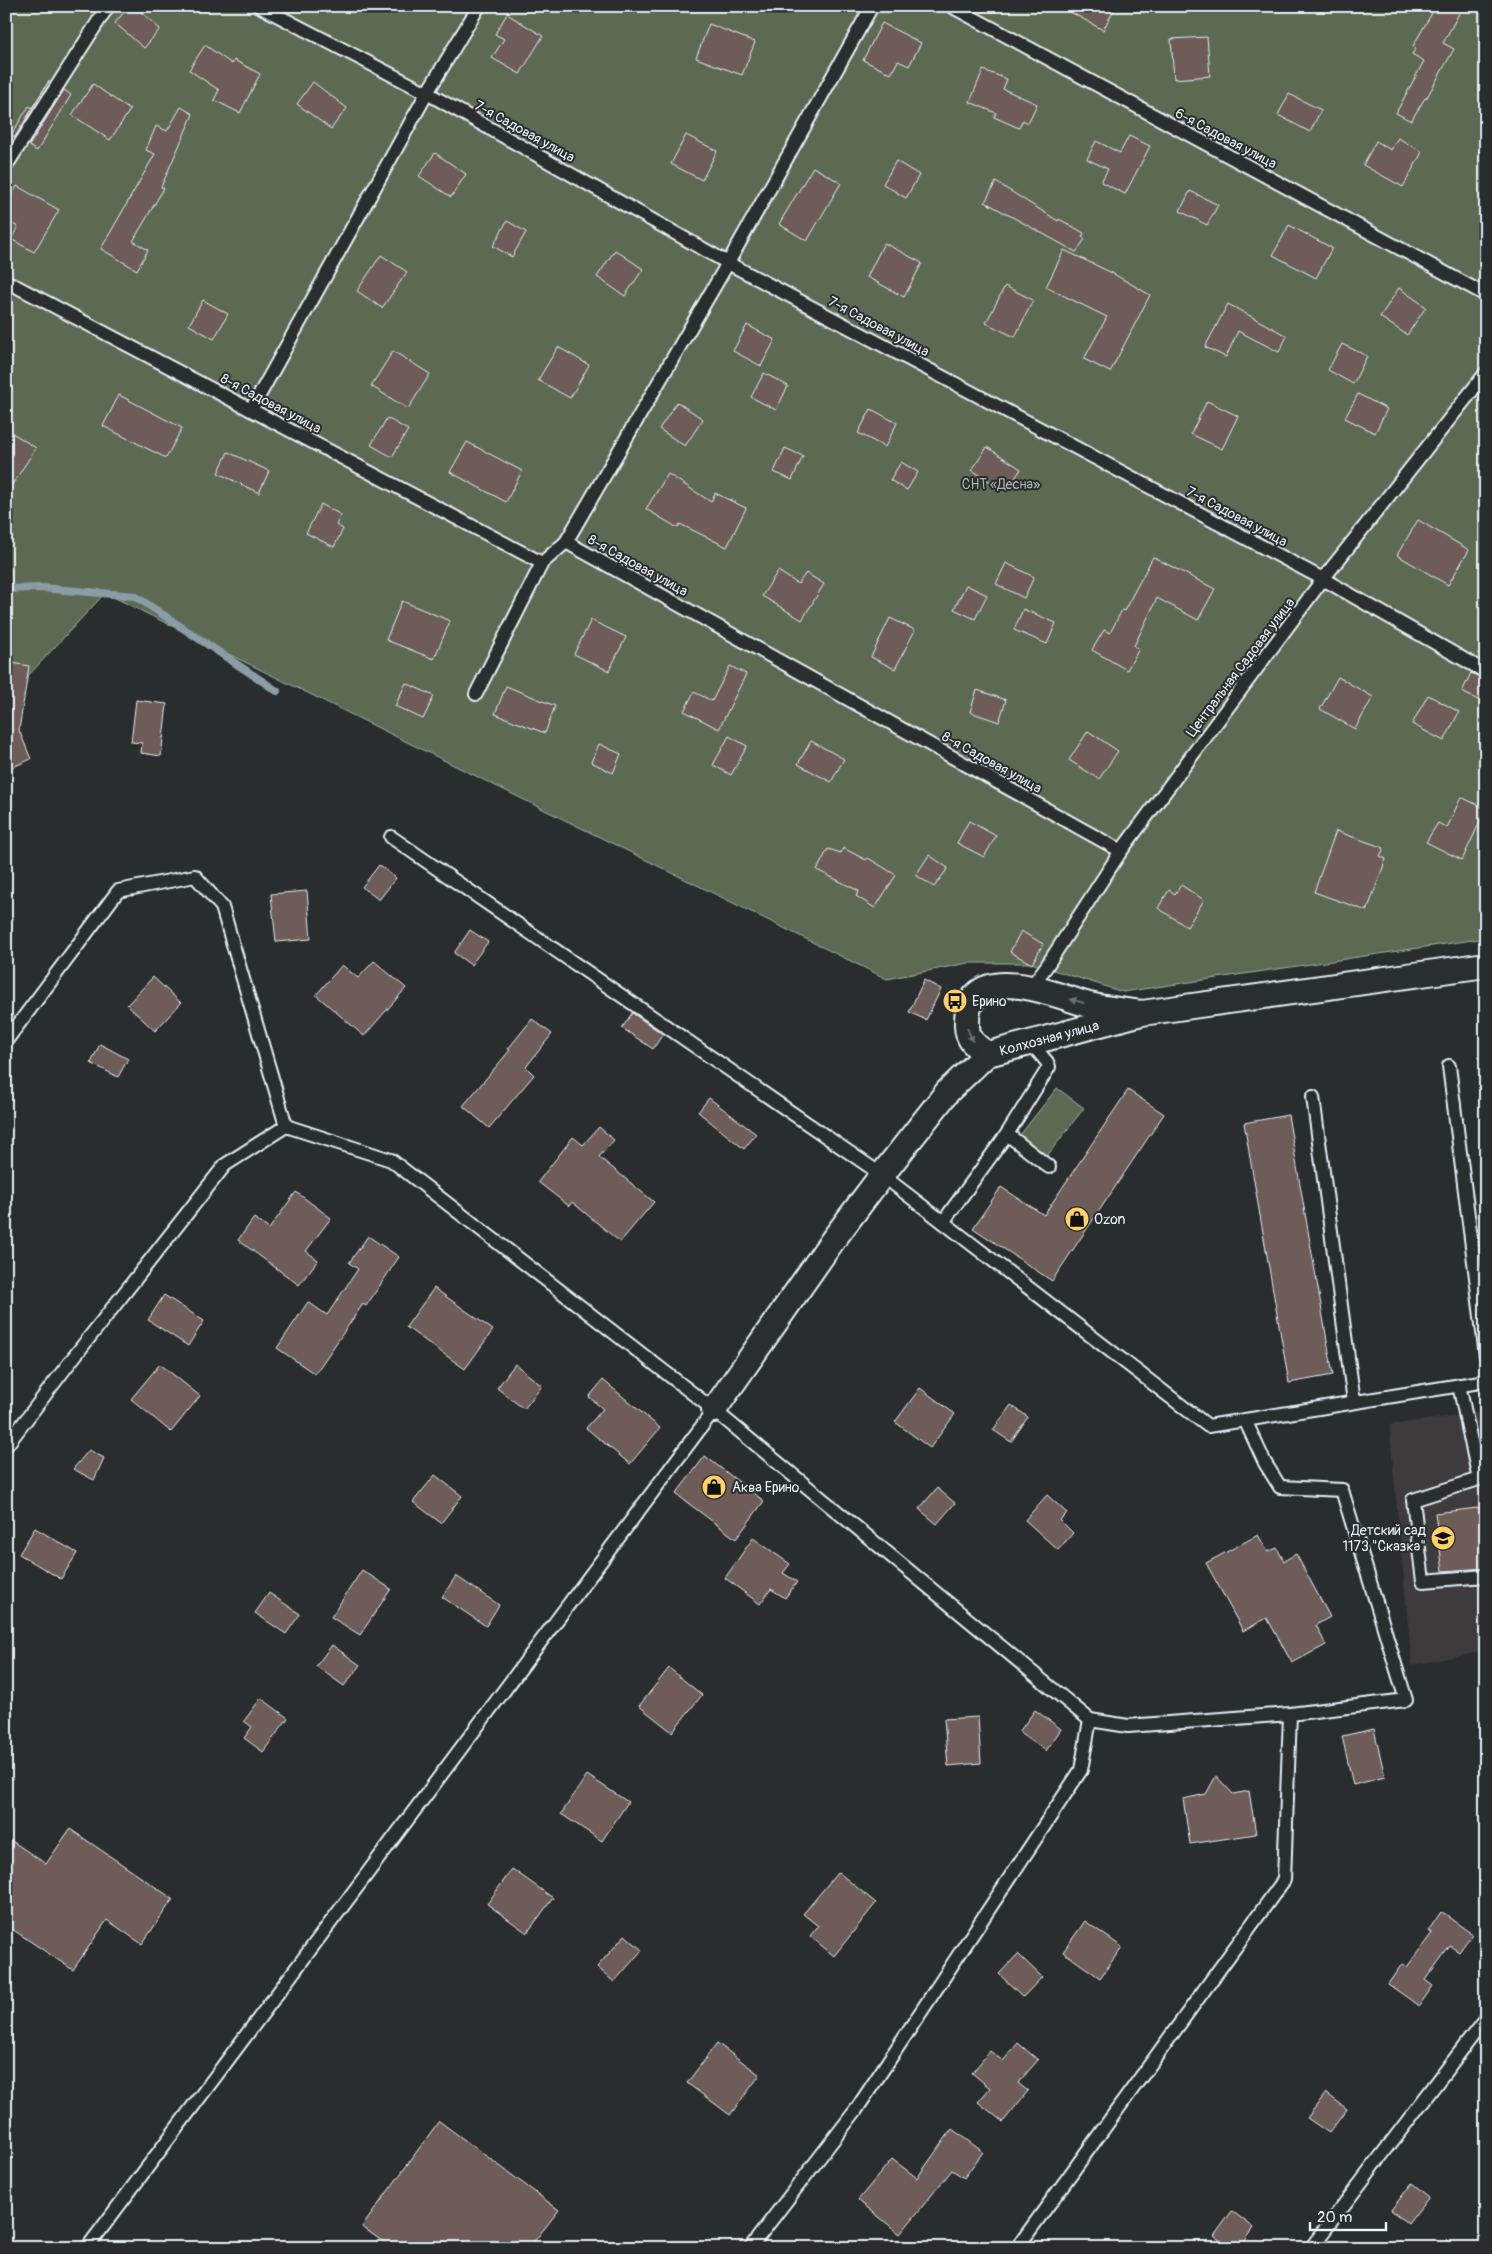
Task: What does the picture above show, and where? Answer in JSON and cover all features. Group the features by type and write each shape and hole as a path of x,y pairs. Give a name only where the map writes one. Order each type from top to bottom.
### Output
{"street":[{"name":"Колхозная улица","path":"1142,1014 1107,1009 1030,988 1000,984 980,992 973,1000 967,1018 967,1029 974,1044 987,1054 1142,1014 1486,965"},
{"path":"714,1410 833,1240 882,1175 948,1091 987,1054"}],"lane":[{"path":"6,166 108,6"},
{"name":"7-я Садовая улица","path":"259,6 427,92 728,263 1324,579 1486,672"},
{"path":"251,410 427,92 479,6"},
{"path":"566,542 728,263 872,6"},
{"name":"6-я Садовая улица","path":"951,6 1486,295"},
{"name":"8-я Садовая улица","path":"6,281 542,563 566,542 1121,851"},
{"name":"Центральная Садовая улица","path":"1030,988 1046,967 1121,851 1324,579 1486,372"},
{"path":"476,694 542,563"},
{"path":"391,837 882,1175 1208,1426 1486,1381"},
{"path":"6,1041 118,891 195,876 222,907 286,1126"},
{"path":"943,1222 1007,1134 1049,1067 1048,1062 1031,1043"},
{"path":"1449,1066 1486,1356"},
{"path":"1313,1097 1354,1402"},
{"path":"286,1126 391,1160 714,1410 1090,1720 1128,1726 1290,1714 1406,1700 1342,1490 1280,1487 1265,1463 1245,1420"},
{"path":"6,1446 225,1165 286,1126"},
{"path":"1007,1134 1049,1167"},
{"path":"1459,1386 1479,1479 1413,1500 1423,1582 1486,1576"},
{"path":"87,2248 714,1410"},
{"path":"1017,2248 1284,1880 1290,1714"},
{"path":"750,2248 856,2110 1081,1770 1090,1720"},
{"path":"1311,2248 1486,2018"}],"shaded area":[{"name":"Детский сад 1173 \"Сказка\"","path":"1486,1412 1486,1651 1412,1665 1389,1425"}],"green space":[{"name":"СНТ «Десна»","path":"6,6 1486,6 1486,938 1123,992 1031,963 968,963 887,979 105,593 26,678 6,722"},
{"path":"1057,1088 1084,1108 1047,1156 1020,1135"}],"building":[{"path":"129,6 134,6 160,29 144,48 115,23"},
{"path":"1060,6 1116,6 1103,30"},
{"path":"1436,6 1463,6 1443,43 1454,49 1426,99 1411,121 1396,113 1424,61 1412,54 1416,48 1413,46"},
{"path":"507,14 543,36 520,74 492,58 504,39 495,34"},
{"path":"882,23 921,43 909,66 898,61 891,74 863,60"},
{"path":"709,24 755,42 742,75 696,58"},
{"path":"1207,37 1210,76 1174,79 1171,39"},
{"path":"205,45 232,64 234,60 260,74 240,113 214,100 219,90 189,70"},
{"path":"983,70 1007,79 1003,89 1037,104 1028,123 1023,120 1019,128 994,117 996,113 970,102"},
{"path":"49,81 15,137 11,135 29,106 32,108"},
{"path":"313,82 347,108 331,129 297,104"},
{"path":"93,84 130,110 110,140 72,115"},
{"path":"64,90 71,95 37,151 29,146"},
{"path":"1289,94 1321,110 1310,132 1278,115"},
{"path":"181,107 193,114 161,187 164,188 133,241 148,250 137,270 101,249 155,154 146,150 156,126 167,131"},
{"path":"686,135 717,151 702,180 671,164"},
{"path":"1129,136 1150,146 1125,194 1101,182 1108,169 1087,159 1096,141 1120,153"},
{"path":"1398,138 1422,152 1403,187 1363,165 1376,141 1391,150"},
{"path":"435,153 466,174 451,197 419,176"},
{"path":"896,161 919,175 906,198 883,184"},
{"path":"813,167 841,183 807,241 779,224"},
{"path":"996,182 1058,221 1059,219 1084,233 1082,237 1085,239 1076,252 985,202"},
{"path":"17,186 59,210 34,252 11,239 18,227 6,220 6,205"},
{"path":"1190,191 1218,205 1207,225 1180,211"},
{"path":"507,221 526,232 512,257 493,246"},
{"path":"1289,225 1332,248 1316,278 1273,255"},
{"path":"884,243 922,263 904,297 867,277"},
{"path":"615,250 643,269 625,296 597,277"},
{"path":"1064,250 1112,273 1150,295 1110,372 1084,359 1107,317 1046,287"},
{"path":"381,255 407,272 382,308 357,291"},
{"path":"1005,286 1033,300 1015,337 986,323"},
{"path":"1399,288 1426,307 1407,335 1380,317"},
{"path":"203,300 228,314 214,339 189,325"},
{"path":"1228,304 1287,336 1279,352 1238,331 1226,357 1205,347"},
{"path":"747,325 775,340 761,366 733,351"},
{"path":"1342,344 1367,356 1353,384 1328,370"},
{"path":"558,347 589,365 570,398 538,380"},
{"path":"393,351 430,374 408,409 371,386"},
{"path":"764,373 788,386 776,410 751,397"},
{"path":"1358,394 1387,409 1375,433 1345,418"},
{"path":"119,395 182,428 166,458 103,426"},
{"path":"1207,401 1238,416 1222,449 1191,434"},
{"path":"677,402 703,419 685,446 659,429"},
{"path":"871,409 897,423 885,447 858,433"},
{"path":"387,418 408,430 392,457 371,445"},
{"path":"6,429 36,448 6,494"},
{"path":"467,442 522,471 506,502 450,472"},
{"path":"987,447 1021,469 1006,492 972,470"},
{"path":"785,448 803,456 792,480 774,472"},
{"path":"228,452 269,471 259,493 218,473"},
{"path":"901,462 918,472 907,490 890,480"},
{"path":"668,474 711,502 715,493 746,508 727,547 680,524 678,528 646,509"},
{"path":"321,504 341,515 336,525 343,529 334,547 306,533"},
{"path":"1418,520 1469,550 1448,585 1397,555"},
{"path":"1153,557 1215,589 1198,620 1157,598 1134,646 1139,649 1127,670 1092,650 1104,630 1110,633"},
{"path":"1006,563 1034,577 1024,598 996,584"},
{"path":"778,571 798,584 806,573 824,584 802,620 762,596"},
{"path":"966,585 987,595 975,619 954,609"},
{"path":"402,601 450,621 434,659 386,640"},
{"path":"1023,609 1056,623 1047,644 1014,630"},
{"path":"890,618 915,630 895,669 871,657"},
{"path":"591,620 626,637 609,671 574,654"},
{"path":"6,662 29,666 19,730 31,759 6,770"},
{"path":"730,666 746,674 719,729 684,711 694,692 712,701"},
{"path":"1471,673 1486,680 1486,704 1462,692"},
{"path":"1338,677 1373,697 1355,729 1320,709"},
{"path":"406,683 434,696 423,719 395,706"},
{"path":"506,686 555,706 545,733 495,714"},
{"path":"977,690 1006,700 999,722 970,712"},
{"path":"1428,695 1459,712 1444,741 1412,724"},
{"path":"136,700 167,704 161,756 141,753 142,743 131,742"},
{"path":"1088,731 1118,751 1099,779 1069,760"},
{"path":"729,736 747,746 731,775 713,765"},
{"path":"811,741 844,759 831,782 798,764"},
{"path":"599,744 621,754 613,773 591,762"},
{"path":"1461,797 1486,809 1462,860 1426,842 1438,823 1447,828"},
{"path":"969,821 996,836 984,857 957,843"},
{"path":"1336,831 1384,848 1380,856 1386,859 1367,911 1314,892"},
{"path":"843,848 866,860 868,858 896,875 875,908 856,896 859,891 817,870 828,849 841,853"},
{"path":"929,855 948,868 934,887 916,875"},
{"path":"379,865 396,878 379,900 362,887"},
{"path":"1181,885 1204,900 1187,927 1158,908 1169,890 1175,894"},
{"path":"307,891 311,939 276,942 271,894"},
{"path":"470,930 488,942 471,965 454,953"},
{"path":"1021,931 1043,944 1032,964 1010,952"},
{"path":"374,961 406,988 364,1036 316,995 342,965 358,978"},
{"path":"153,977 181,1003 155,1031 127,1005"},
{"path":"924,980 941,989 926,1020 909,1012"},
{"path":"632,1013 663,1034 653,1049 622,1028"},
{"path":"532,1019 552,1034 526,1067 534,1075 489,1128 463,1106 510,1050 508,1049"},
{"path":"100,1044 128,1059 118,1077 91,1063"},
{"path":"1128,1090 1164,1114 1052,1281 973,1228 1001,1187 1044,1215"},
{"path":"709,1098 756,1134 744,1149 698,1112"},
{"path":"1288,1115 1333,1375 1289,1383 1244,1123"},
{"path":"599,1127 614,1140 599,1157 654,1202 620,1242 572,1202 569,1206 538,1182 573,1137 583,1145"},
{"path":"296,1192 331,1218 306,1251 318,1260 299,1285 238,1240 254,1218 269,1229"},
{"path":"368,1236 399,1257 366,1306 363,1304 315,1374 277,1348 308,1302 327,1315 358,1269 349,1263"},
{"path":"434,1288 493,1330 465,1369 406,1327"},
{"path":"164,1295 204,1321 188,1346 148,1320"},
{"path":"160,1364 200,1396 171,1432 131,1399"},
{"path":"515,1364 542,1386 524,1409 497,1388"},
{"path":"603,1380 660,1428 630,1464 586,1428 603,1409 589,1397"},
{"path":"920,1388 955,1414 930,1448 895,1422"},
{"path":"1011,1405 1028,1417 1011,1442 993,1430"},
{"path":"89,1450 104,1458 94,1480 73,1469"},
{"path":"705,1456 764,1501 736,1539 676,1494"},
{"path":"435,1475 462,1496 441,1523 413,1502"},
{"path":"937,1488 955,1503 937,1524 919,1509"},
{"path":"1047,1495 1067,1513 1060,1520 1073,1533 1058,1550 1025,1520"},
{"path":"1486,1507 1486,1568 1443,1571 1435,1513"},
{"path":"35,1528 77,1553 61,1579 19,1554"},
{"path":"1258,1535 1268,1552 1277,1548 1284,1561 1296,1554 1330,1617 1316,1625 1326,1645 1292,1663 1267,1618 1243,1631 1206,1563"},
{"path":"753,1538 790,1564 783,1573 797,1582 785,1598 771,1589 760,1604 725,1578"},
{"path":"362,1570 391,1589 360,1635 331,1617"},
{"path":"456,1576 499,1605 486,1626 442,1597"},
{"path":"269,1593 300,1614 286,1634 255,1613"},
{"path":"332,1645 360,1665 344,1686 316,1666"},
{"path":"669,1668 702,1695 672,1732 639,1706"},
{"path":"261,1698 288,1718 263,1752 244,1738 252,1727 244,1721"},
{"path":"1035,1710 1061,1729 1046,1751 1019,1732"},
{"path":"978,1717 981,1763 948,1766 944,1719"},
{"path":"1374,1729 1385,1777 1353,1785 1342,1736"},
{"path":"587,1775 628,1802 602,1841 561,1814"},
{"path":"1216,1776 1233,1794 1249,1791 1256,1834 1190,1844 1183,1799 1206,1794"},
{"path":"70,1829 173,1899 142,1944 107,1920 73,1970 6,1925 6,1837 46,1864"},
{"path":"512,1869 553,1898 527,1933 487,1904"},
{"path":"838,1872 876,1903 834,1956 810,1936 818,1926 803,1914"},
{"path":"1441,1912 1472,1934 1459,1952 1450,1946 1425,1980 1433,1986 1419,2006 1388,1984 1402,1964 1407,1967 1432,1933 1428,1931"},
{"path":"1085,1921 1122,1947 1100,1978 1063,1952"},
{"path":"625,1935 642,1950 614,1982 597,1967"},
{"path":"1018,1954 1042,1977 1023,1997 999,1974"},
{"path":"717,2043 760,2075 730,2115 687,2083"},
{"path":"1018,2043 1038,2060 1018,2083 1028,2091 1003,2122 978,2102 990,2088 972,2073 990,2051 1003,2061"},
{"path":"1326,2093 1347,2109 1329,2133 1307,2118"},
{"path":"439,2121 559,2210 529,2248 392,2248 362,2227"},
{"path":"952,2129 983,2152 964,2178 952,2170 900,2234 858,2200 892,2159 917,2178"},
{"path":"1412,2183 1429,2197 1408,2224 1391,2210"},
{"path":"1232,2211 1254,2228 1240,2248 1230,2248 1214,2236"}],"waterway":[{"path":"6,589 42,588 135,596 277,691"}],"place":[{"name":"Ерино","path":"955,1001"},
{"name":"Ozon","path":"1077,1219"},
{"name":"Аква Ерино","path":"714,1487"},
{"name":"Детский сад 1173 \"Сказка\"","path":"1443,1538"}]}
